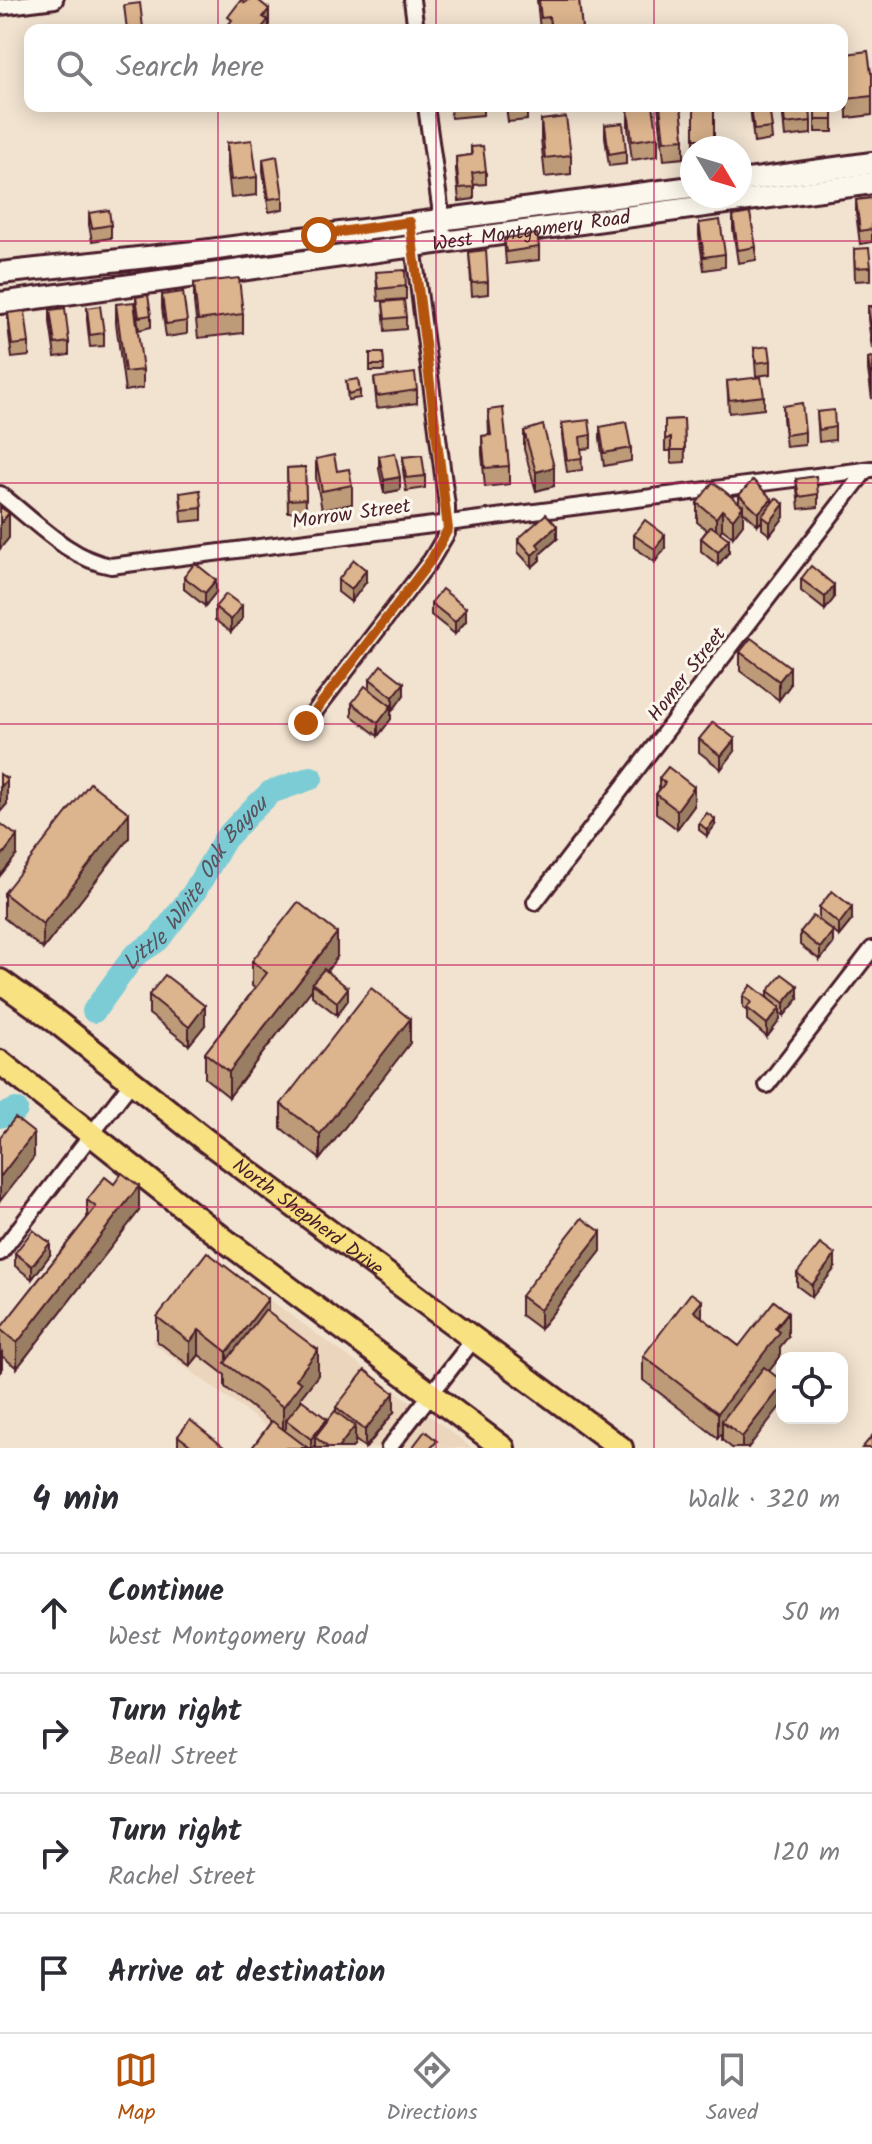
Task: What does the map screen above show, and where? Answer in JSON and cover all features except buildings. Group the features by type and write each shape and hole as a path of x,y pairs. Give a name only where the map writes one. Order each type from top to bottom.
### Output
{"main road":[{"name":"West Montgomery Road","path":"0,303 645,216 839,178 872,163"},
{"name":"West Montgomery Road","path":"752,181 839,178 872,183"},
{"name":"West Montgomery Road","path":"0,273 183,253 680,189"},
{"path":"642,194 645,216"},
{"path":"183,253 186,280"},
{"name":"North Shepherd Drive","path":"0,981 131,1083 621,1448"},
{"path":"0,1062 226,1241 503,1448"}],"street":[{"path":"0,7 55,0"},
{"path":"412,0 415,24"},
{"path":"427,112 445,244"},
{"path":"306,723 431,560 447,533 448,521 410,222"},
{"name":"Morrow Street","path":"0,494 78,555 92,563 111,566 869,470"},
{"name":"Homer Street","path":"535,902 869,470"},
{"path":"767,1085 872,949"},
{"path":"0,1253 131,1083"},
{"path":"389,1448 473,1340"}],"shaded area":[{"path":"215,1260 472,1448 296,1448 151,1342"}],"waterway":[{"name":"Little White Oak Bayou","path":"94,1011 134,956 158,940 193,894 225,839 249,813 271,792 311,778"},
{"name":"Little White Oak Bayou","path":"0,1116 16,1110"}],"route":[{"path":"306,723 431,560 448,529 410,222 319,235"}]}
